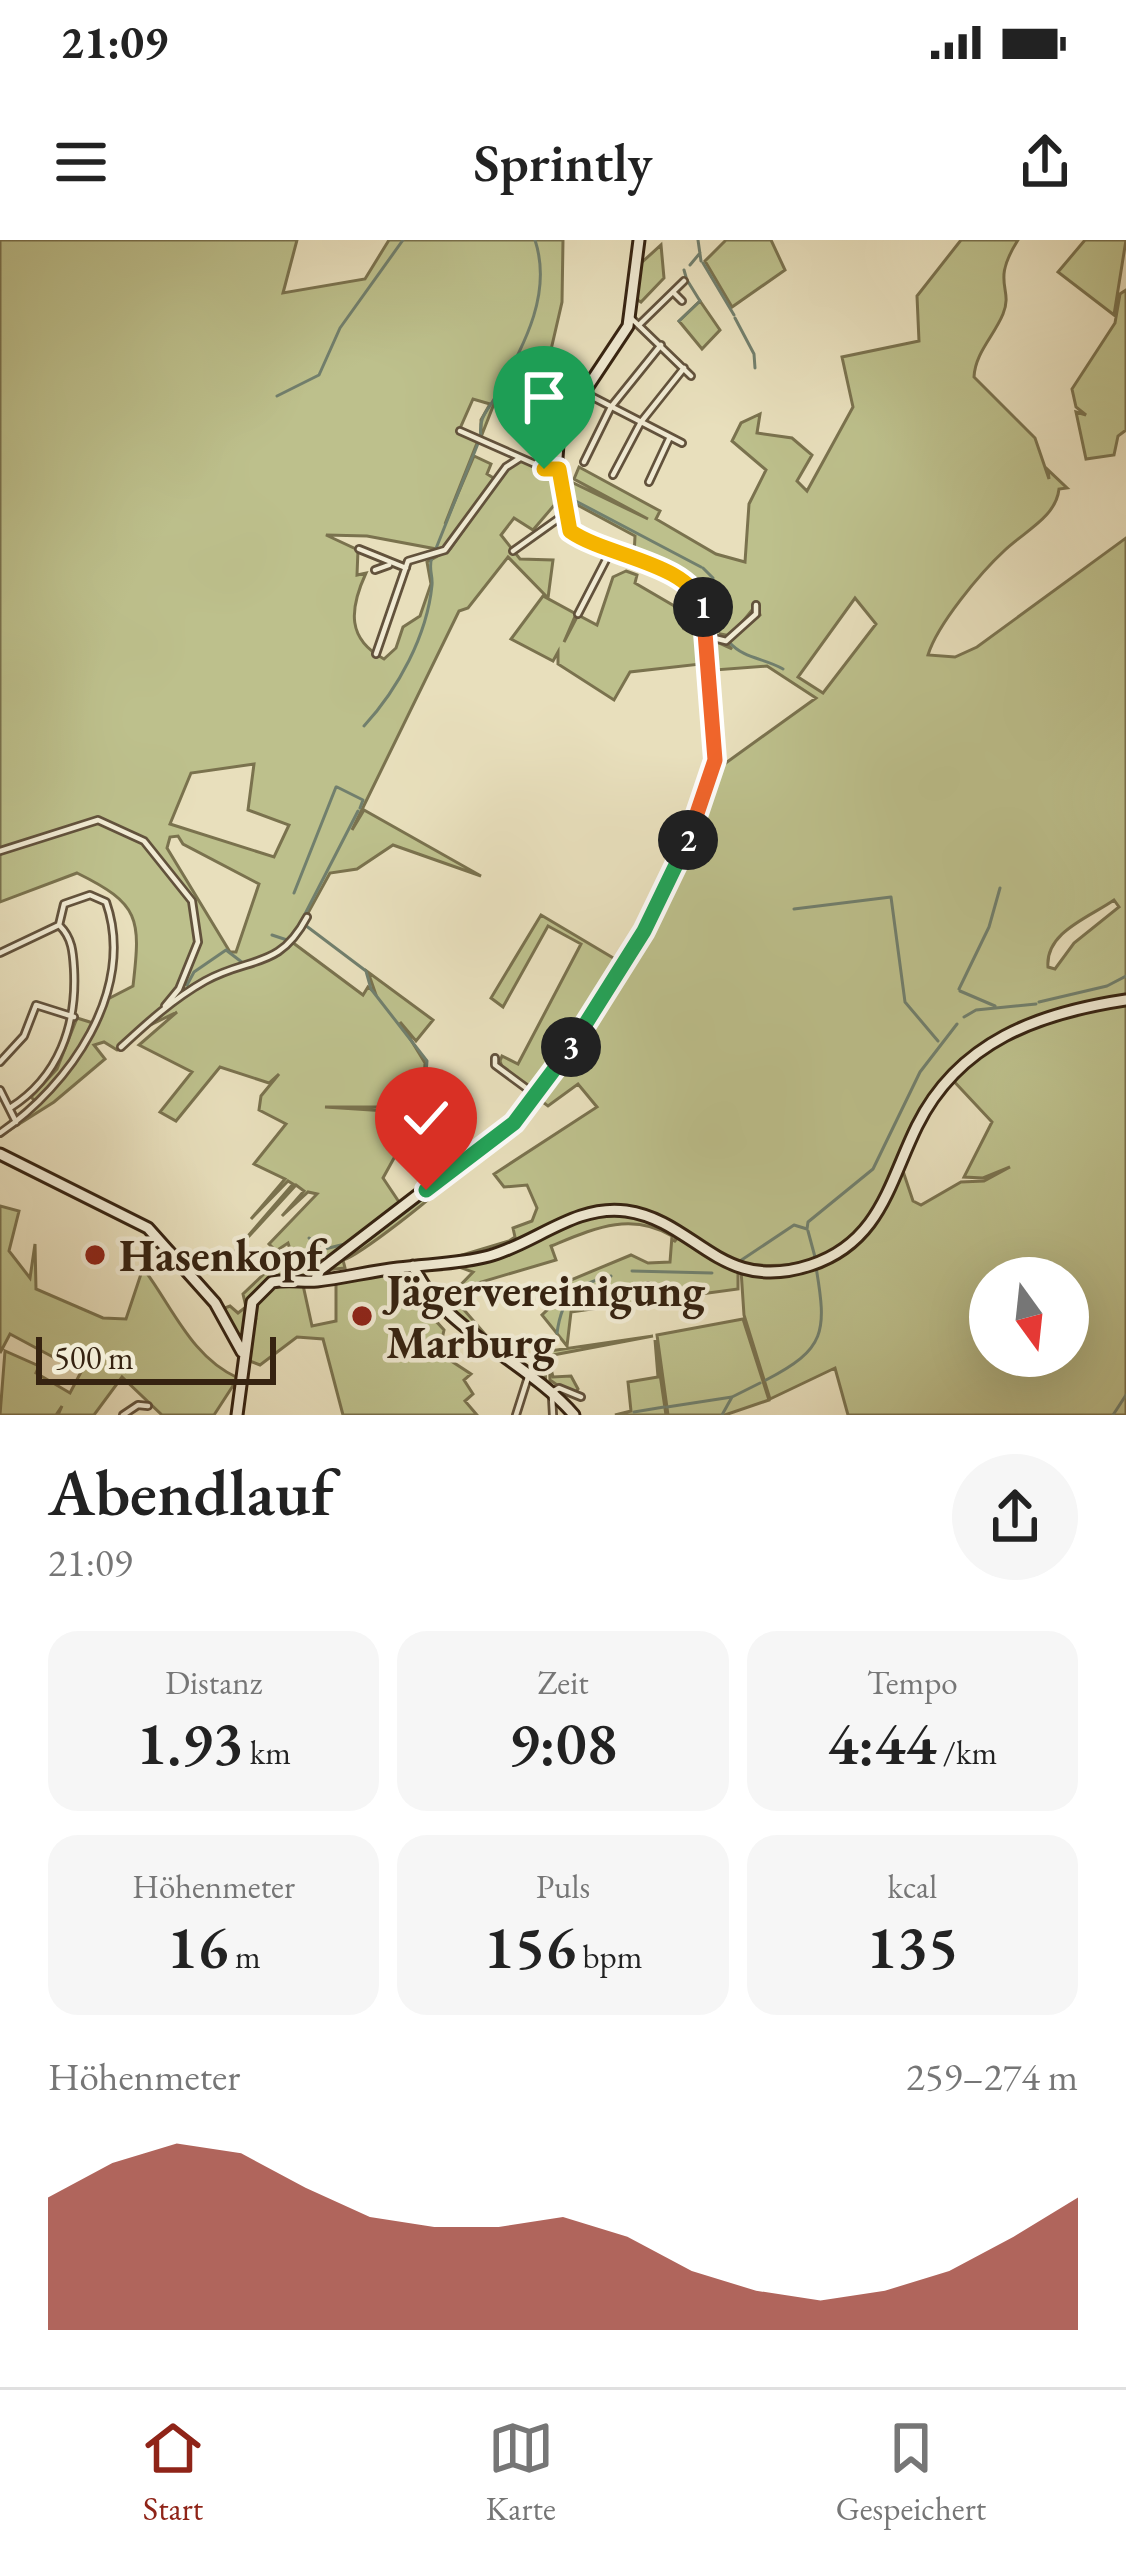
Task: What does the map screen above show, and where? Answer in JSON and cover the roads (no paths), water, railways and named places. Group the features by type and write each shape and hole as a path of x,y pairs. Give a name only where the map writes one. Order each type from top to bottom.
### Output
{"street":[{"path":"638,240 636,321 691,376"},
{"path":"562,521 559,430 636,321 684,281"},
{"path":"673,292 682,301"},
{"path":"584,462 611,407 661,345"},
{"path":"613,475 641,422 684,368"},
{"path":"583,392 682,443"},
{"path":"460,431 520,458 559,469"},
{"path":"649,482 670,437"},
{"path":"376,654 409,560 446,550 506,467 520,458"},
{"path":"513,551 562,521"},
{"path":"314,1281 320,1270 506,1130 538,1096 644,931 708,792 716,742 703,605 693,587 647,562 609,554 562,521"},
{"path":"358,549 406,568"},
{"path":"578,614 609,554"},
{"path":"375,570 389,565"},
{"path":"706,636 728,640 756,614 756,605"},
{"path":"0,851 98,820 144,841 188,890 198,928 194,957 166,1006"},
{"path":"2,1131 16,1122 80,1052 107,987 106,902 90,895 64,904 59,925 73,951 74,1017 50,1071 10,1108"},
{"path":"121,1047 166,1006 208,979 281,954 307,917"},
{"path":"0,953 59,925"},
{"path":"237,1415 242,1352 260,1289 278,1280 314,1281 486,1257 573,1218 606,1210 650,1218 707,1255 740,1268 781,1271 812,1264 846,1248 876,1218 927,1107 966,1061 999,1036 1045,1015 1126,1000"},
{"path":"0,1062 24,1036 36,1005 74,1017"},
{"path":"495,1058 495,1065 538,1096"},
{"path":"0,1090 16,1122"},
{"path":"0,1154 148,1228 215,1303 242,1352"},
{"path":"415,1266 421,1279 486,1346 529,1374 574,1415"},
{"path":"516,1415 529,1374"},
{"path":"553,1393 559,1388 581,1397"},
{"path":"553,1393 554,1415"},
{"path":"124,1415 138,1405 148,1406"}],"waterway":[{"path":"277,396 319,375 340,328 403,240"},
{"path":"481,436 483,418 516,357 538,300 540,260 535,240"},
{"path":"698,240 701,261"},
{"path":"690,265 700,253"},
{"path":"703,263 734,315"},
{"path":"684,270 686,277"},
{"path":"679,321 700,301 687,280"},
{"path":"735,318 754,354 755,368"},
{"path":"473,456 479,441"},
{"path":"435,551 472,458"},
{"path":"570,498 701,567"},
{"path":"364,726 399,679 417,642 429,604 432,557"},
{"path":"703,568 713,578"},
{"path":"713,581 713,629"},
{"path":"729,642 783,669"},
{"path":"294,893 336,787"},
{"path":"337,787 363,800 360,808"},
{"path":"305,914 358,811"},
{"path":"959,989 989,927 1000,888"},
{"path":"794,909 891,897 905,1002 938,1041"},
{"path":"305,925 366,971 371,989 427,1061 422,1123 434,1175"},
{"path":"272,935 287,940"},
{"path":"187,985 194,972 226,950 243,963"},
{"path":"1039,1002 1107,986 1126,976"},
{"path":"960,991 995,1006"},
{"path":"964,1017 976,1010 1036,1004"},
{"path":"737,1263 794,1225 807,1229 808,1222 873,1169 920,1072 957,1024"},
{"path":"367,1241 428,1195"},
{"path":"808,1231 815,1257"},
{"path":"309,1238 325,1249 349,1243"},
{"path":"766,1380 801,1358 818,1336 821,1308 816,1267"},
{"path":"632,1271 712,1273"},
{"path":"557,1333 573,1294 611,1276"},
{"path":"667,1407 732,1397 760,1383"},
{"path":"1113,1415 1126,1395"},
{"path":"722,1415 732,1397"},
{"path":"634,1412 664,1407"}],"place":[{"name":"Hasenkopf","path":"95,1255"},
{"name":"Jägervereinigung Marburg","path":"362,1316"}]}
